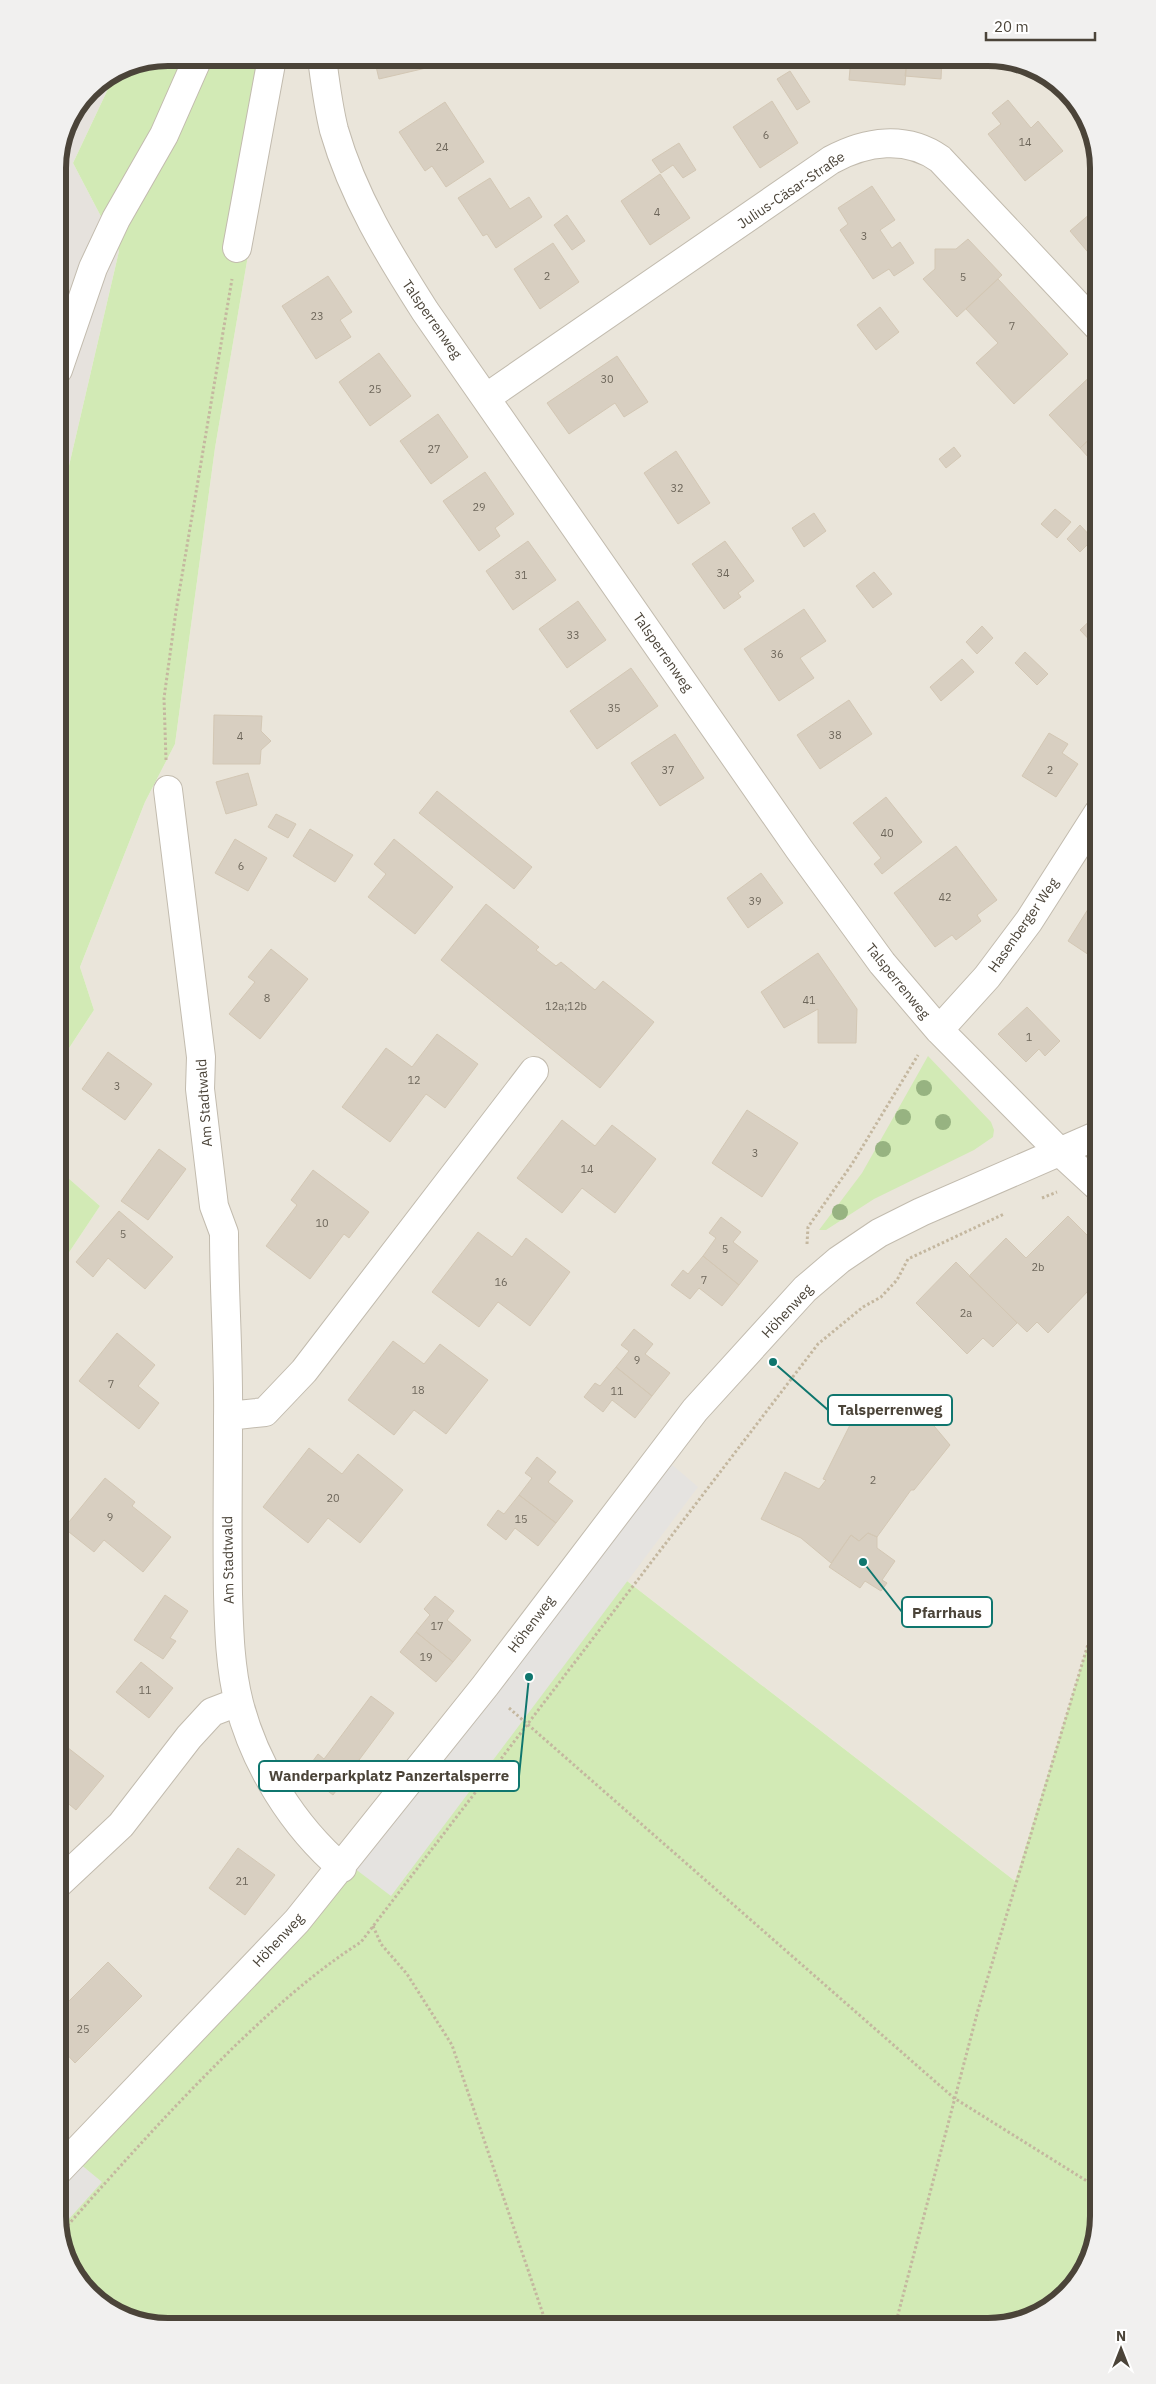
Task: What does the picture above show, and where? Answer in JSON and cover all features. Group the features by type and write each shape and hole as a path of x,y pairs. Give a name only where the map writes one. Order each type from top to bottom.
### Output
{"street":[{"path":"66,347 93,268 116,219 164,135 194,66"},
{"path":"237,248 271,66"},
{"name":"Talsperrenweg","path":"323,66 334,129 354,187 394,263 799,849 882,963 939,1030 1060,1152 1090,1179"},
{"name":"Julius-Cäsar-Straße","path":"487,397 831,160 855,149 880,144 920,147 940,159 1090,318"},
{"name":"Am Stadtwald","path":"168,790 201,1057 200,1088 214,1206 224,1234 228,1416 227,1544 229,1635 238,1702 262,1764 282,1798 302,1829 319,1848 342,1868"},
{"name":"Hasenberger Weg","path":"939,1030 987,977 1023,929 1090,826"},
{"path":"228,1416 265,1412 304,1371 534,1071"},
{"name":"Höhenweg","path":"66,2163 297,1921 342,1868 485,1686 695,1410 805,1289 839,1260 879,1234 921,1212 1090,1139"},
{"path":"66,1877 120,1825 189,1737 212,1712 238,1702"}],"path":[{"path":"168,790 164,698 176,612 237,248"},
{"path":"805,1289 808,1228 852,1164 924,1044 939,1030"},
{"path":"1034,1201 1090,1184"},
{"path":"67,2226 134,2150 209,2071 295,1989 324,1966 361,1942 818,1344 863,1307 881,1297 897,1280 908,1259 1007,1213"},
{"path":"896,2318 954,2098 1015,1881 1090,1637"},
{"path":"485,1686 954,2098 1090,2183"},
{"path":"374,1926 381,1944 408,1974 452,2045 544,2318"}],"shaded area":[{"path":"282,66 994,66 1020,72 1044,83 1060,96 1076,117 1082,129 1090,162 1090,1637 1015,1881 587,1550 342,1868 66,2162 66,1257 100,1206 66,1176 66,1053 94,1010 80,967 145,802 175,744 215,448 270,127"},
{"path":"110,84 73,163 119,251 66,479 66,162 74,129 83,112 96,96"},
{"path":"669,1462 698,1487 391,1896 354,1868"},
{"path":"79,2163 102,2182 66,2222 66,2215 66,2177"}],"green space":[{"path":"169,66 282,66 270,127 215,448 175,744 145,802 80,967 94,1010 66,1053 66,479 119,251 73,163 110,84 129,74 149,68"},
{"path":"928,1056 991,1122 994,1130 993,1137 974,1150 874,1199 826,1230 819,1230 862,1173"},
{"path":"66,1176 100,1206 66,1257"},
{"path":"587,1550 1015,1881 1090,1637 1090,2215 1086,2242 1079,2261 1064,2283 1044,2301 1027,2310 994,2318 162,2318 149,2316 123,2307 96,2288 87,2278 74,2255 67,2229 66,2163 297,1921"}],"building":[{"path":"376,66 426,66 426,68 379,79"},
{"path":"850,66 906,66 905,85 849,80"},
{"path":"906,66 942,66 941,79 905,76"},
{"path":"790,71 810,102 797,110 777,79"},
{"path":"1008,100 1031,128 1038,121 1063,151 1025,181 988,134 1001,124 992,113"},
{"path":"772,101 798,143 760,168 733,127"},
{"path":"445,102 484,162 446,187 432,166 425,171 399,132"},
{"path":"679,143 696,170 683,178 673,165 661,173 652,160"},
{"path":"660,174 690,218 650,245 621,201"},
{"path":"490,178 510,209 529,197 542,217 496,248 487,234 483,236 458,198"},
{"path":"872,186 895,220 880,230 892,248 900,242 914,263 894,276 889,269 873,279 840,230 848,224 838,208"},
{"path":"1090,214 1090,255 1070,231"},
{"path":"567,215 585,241 572,250 554,225"},
{"path":"968,239 1002,275 957,317 923,279 935,269 935,249 956,249"},
{"path":"553,243 579,282 540,309 514,269"},
{"path":"328,276 352,312 340,320 351,337 316,359 282,306"},
{"path":"998,279 1068,354 1014,404 976,363 998,343 966,309"},
{"path":"880,307 899,332 876,350 857,325"},
{"path":"379,353 411,396 370,426 339,382"},
{"path":"617,356 648,402 624,417 615,403 569,434 547,403"},
{"path":"1090,377 1090,439 1080,448 1049,415"},
{"path":"438,414 468,457 431,484 400,441"},
{"path":"1090,439 1090,459 1080,448"},
{"path":"954,447 961,456 946,468 939,459"},
{"path":"676,451 710,503 678,524 644,473"},
{"path":"485,472 514,514 495,528 500,536 479,551 443,501"},
{"path":"1055,509 1071,522 1057,538 1041,524"},
{"path":"814,513 826,531 804,547 792,528"},
{"path":"1080,525 1090,536 1090,542 1080,552 1067,539"},
{"path":"528,541 556,580 513,610 486,571"},
{"path":"725,541 754,581 738,593 741,597 724,609 692,564"},
{"path":"874,572 892,594 873,608 856,586"},
{"path":"578,601 606,640 567,668 539,629"},
{"path":"804,609 826,641 800,658 814,678 779,701 744,649"},
{"path":"1090,621 1090,641 1080,630"},
{"path":"982,626 993,638 977,654 966,642"},
{"path":"1025,652 1048,674 1037,685 1015,663"},
{"path":"962,659 974,672 941,701 930,687"},
{"path":"631,668 658,706 597,749 570,711"},
{"path":"849,700 872,734 820,769 797,735"},
{"path":"214,715 262,716 261,731 271,741 261,750 260,764 213,764"},
{"path":"1049,733 1068,744 1062,753 1078,764 1056,797 1022,776"},
{"path":"675,734 704,778 660,806 631,763"},
{"path":"248,773 257,805 226,814 216,782"},
{"path":"437,791 532,867 514,889 419,813"},
{"path":"886,797 922,842 882,874 874,864 881,858 853,823"},
{"path":"276,814 296,824 288,838 268,827"},
{"path":"310,829 353,855 335,882 293,856"},
{"path":"235,839 267,858 248,891 215,873"},
{"path":"394,839 453,887 415,934 368,897 386,874 374,864"},
{"path":"956,846 997,900 977,915 981,921 956,940 952,935 935,947 894,893"},
{"path":"761,873 783,903 748,928 727,898"},
{"path":"486,904 539,947 536,950 556,966 561,962 595,990 603,981 654,1022 600,1088 441,960"},
{"path":"1090,906 1090,956 1068,941"},
{"path":"271,949 308,979 260,1039 229,1014 255,982 248,977"},
{"path":"818,953 857,1009 856,1043 818,1043 818,1009 784,1028 761,992"},
{"path":"1027,1007 1060,1041 1045,1056 1039,1049 1026,1062 998,1034"},
{"path":"437,1034 478,1064 445,1108 426,1094 390,1142 342,1107 386,1048 412,1067"},
{"path":"108,1052 152,1084 125,1120 82,1089"},
{"path":"747,1110 798,1143 762,1197 712,1163"},
{"path":"562,1120 595,1146 612,1125 656,1159 615,1213 582,1188 562,1213 517,1178"},
{"path":"159,1149 186,1169 148,1220 121,1201"},
{"path":"313,1170 369,1212 349,1238 344,1234 310,1279 266,1246 297,1205 291,1200"},
{"path":"119,1211 173,1257 145,1289 108,1258 93,1277 76,1262"},
{"path":"1068,1216 1090,1238 1090,1289 1048,1333 1037,1322 1027,1332 969,1276 1006,1238 1026,1258"},
{"path":"721,1217 741,1232 733,1242 758,1261 739,1285 703,1256 716,1238 709,1233"},
{"path":"478,1232 512,1257 526,1238 570,1272 530,1326 498,1302 479,1327 432,1292"},
{"path":"703,1256 739,1285 722,1306 699,1288 690,1299 671,1285 683,1270 688,1274"},
{"path":"956,1262 1017,1323 993,1347 983,1338 967,1354 916,1303"},
{"path":"634,1329 653,1344 645,1354 670,1373 652,1396 616,1367 629,1351 621,1345"},
{"path":"117,1333 155,1365 138,1386 159,1403 139,1429 79,1381"},
{"path":"393,1341 424,1364 440,1344 488,1380 446,1434 414,1410 394,1435 348,1400"},
{"path":"616,1367 652,1396 635,1418 612,1400 603,1412 584,1397 595,1383 600,1386"},
{"path":"930,1397 924,1414 950,1445 914,1490 911,1490 877,1537 868,1533 859,1541 851,1535 831,1563 801,1538 761,1519 785,1472 819,1489 826,1480 823,1479 862,1401 884,1418"},
{"path":"309,1448 342,1474 358,1454 403,1490 360,1543 328,1518 308,1543 263,1507"},
{"path":"537,1457 556,1472 548,1482 573,1501 556,1523 519,1495 532,1478 525,1473"},
{"path":"105,1478 135,1502 132,1506 171,1537 143,1572 104,1540 94,1552 66,1530 66,1526"},
{"path":"519,1495 556,1523 538,1546 515,1528 506,1540 487,1525 498,1510 504,1514"},
{"path":"868,1533 877,1537 877,1548 895,1561 882,1580 887,1583 881,1591 865,1581 860,1588 829,1567 851,1535 859,1541"},
{"path":"165,1595 188,1611 170,1638 176,1641 163,1659 134,1640"},
{"path":"435,1596 454,1611 447,1620 471,1640 453,1662 416,1632 430,1615 424,1609"},
{"path":"416,1632 453,1662 436,1682 400,1652"},
{"path":"141,1662 173,1688 149,1718 116,1692"},
{"path":"371,1696 394,1713 333,1795 304,1773 318,1754 324,1759"},
{"path":"66,1746 104,1776 76,1810 66,1802"},
{"path":"238,1848 275,1875 245,1915 209,1888"},
{"path":"108,1962 142,1996 75,2063 66,2053 66,2004"}],"place":[{"name":"Talsperrenweg","path":"773,1362"},
{"name":"Pfarrhaus","path":"863,1562"},
{"name":"Wanderparkplatz Panzertalsperre","path":"529,1677"}]}
